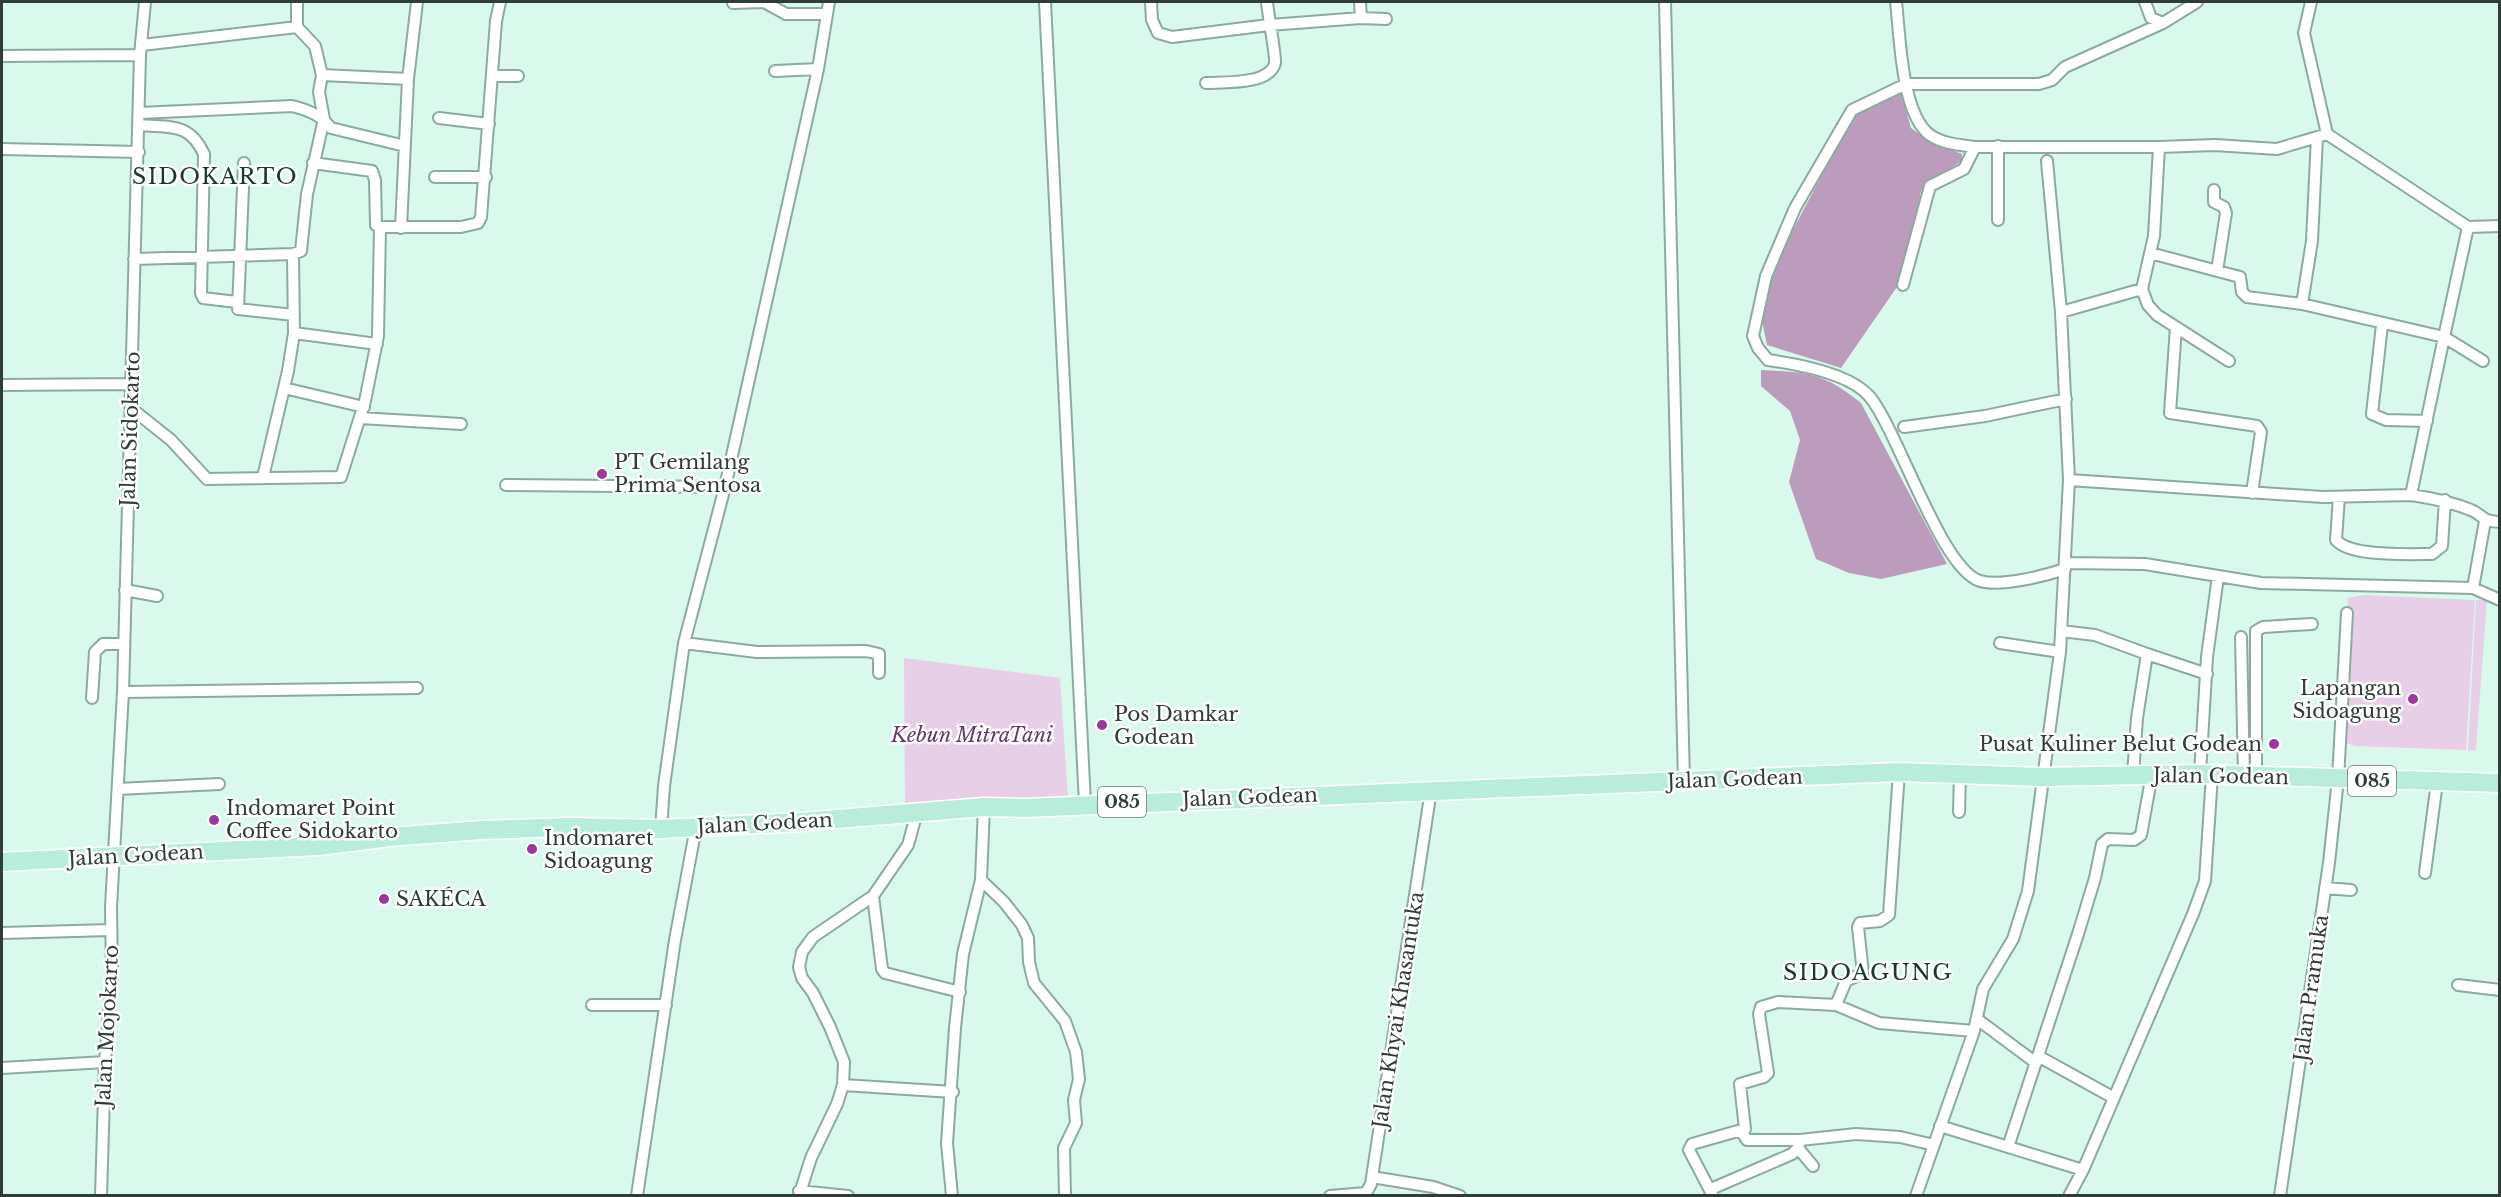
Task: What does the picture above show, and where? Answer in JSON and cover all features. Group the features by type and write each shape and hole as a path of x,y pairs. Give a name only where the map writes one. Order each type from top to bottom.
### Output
{"main road":[{"name":"Jalan Godean","path":"2,862 319,846 390,837 482,830 569,827 661,829 984,807 1899,772 2042,777 2152,774 2499,783"}],"street":[{"name":"Jalan Sidokarto","path":"114,856 123,692 132,409 134,259 141,50 145,2"},
{"path":"134,259 298,254 303,248 307,194 324,119 320,92 322,75 313,41 297,27 297,2"},
{"path":"401,228 408,79 417,2"},
{"path":"314,163 372,171 375,180 376,225 380,227 461,226 478,223 481,217 486,177 492,76 500,2"},
{"path":"661,829 664,786 684,643 725,487 818,69 825,14 829,2"},
{"path":"1045,2 1085,804"},
{"path":"1151,2 1152,20 1158,33 1172,37 1269,25 1361,18 1386,19"},
{"path":"1206,83 1254,80 1271,72 1275,62 1268,2"},
{"path":"1360,2 1361,18"},
{"path":"1665,2 1684,782"},
{"path":"1896,2 1906,84 1921,126 1942,141 1975,147 2215,145 2277,149 2322,136 2468,227 2499,225"},
{"path":"2145,2 2151,18 2163,22"},
{"path":"2195,2 2163,22 2065,67 2052,80 2039,84 1906,84 1852,110 1795,208 1766,276 1753,336 1758,348 1768,360 1802,364 1853,385 1870,396 1916,490 1953,553 1972,577 1994,584 2065,566 2145,564 2261,583 2473,588 2499,600"},
{"path":"2302,304 2312,241 2322,136 2304,33 2311,2"},
{"path":"733,3 764,3 786,14 825,14"},
{"path":"2,56 141,50 297,27"},
{"path":"775,71 818,69"},
{"path":"322,75 408,79"},
{"path":"492,76 518,76"},
{"path":"139,113 292,106 310,111 324,119 331,128 405,146"},
{"path":"439,118 489,124"},
{"path":"139,125 183,129 196,138 204,154 201,297 237,302"},
{"path":"1998,146 1998,220"},
{"path":"1903,285 1930,186 1964,169 1975,147"},
{"path":"2159,147 2154,236 2142,289 2148,305 2157,315 2229,361"},
{"path":"2,149 139,152"},
{"path":"1916,1196 1974,1030 1983,989 2013,939 2028,891 2060,652 2068,480 2061,312 2048,161"},
{"path":"244,164 238,309 294,315"},
{"path":"435,177 486,177"},
{"path":"2214,190 2214,202 2224,207 2226,213 2217,271"},
{"path":"132,409 171,440 201,477 207,480 341,477 364,406 377,344 380,227"},
{"path":"2411,495 2468,227"},
{"path":"2150,253 2240,277 2242,292 2247,297 2302,304 2444,337 2483,360"},
{"path":"263,477 294,333 293,254"},
{"path":"2061,312 2142,289"},
{"path":"2382,324 2372,414 2386,420 2427,421"},
{"path":"2176,327 2170,413 2257,426 2261,432 2252,493"},
{"path":"294,333 377,344"},
{"path":"2,385 132,384"},
{"path":"284,388 364,406"},
{"path":"1904,428 1985,416 2066,399"},
{"path":"360,418 461,424"},
{"path":"2068,480 2339,497 2411,495 2445,500 2475,512 2485,521 2499,522"},
{"path":"506,485 725,487"},
{"path":"2339,497 2336,540 2340,544 2364,552 2432,555 2442,546 2445,500"},
{"path":"2473,588 2485,521"},
{"path":"2069,1196 2083,1170 2205,881 2207,674 2218,576"},
{"path":"125,590 157,596"},
{"name":"Jalan Pramuka","path":"2280,1196 2325,888 2338,779 2347,613"},
{"path":"2250,776 2256,631 2263,627 2312,624"},
{"path":"2061,631 2095,635 2207,674"},
{"path":"2241,637 2250,776"},
{"path":"684,643 757,652 866,651 879,654 879,674"},
{"path":"2001,643 2060,652"},
{"path":"92,698 94,652 103,644 124,644"},
{"path":"2133,775 2137,718 2147,654"},
{"path":"123,692 417,688"},
{"path":"1836,1005 1846,981 1863,973 1858,927 1860,923 1880,921 1889,915 1899,772"},
{"path":"1959,812 1960,774"},
{"path":"2008,1147 2095,878 2102,844 2108,839 2134,840 2141,835 2152,774"},
{"path":"2425,873 2437,782"},
{"path":"118,789 219,784"},
{"name":"Jalan Khyai Khasantuka","path":"1330,1196 1369,1193 1431,790"},
{"path":"952,1196 947,1143 963,954 981,880 984,807"},
{"path":"848,1196 799,1193 843,1085 844,1062 838,1044 813,993 802,978 799,963 802,952 813,937 873,896 908,845 917,812"},
{"path":"637,1196 696,827"},
{"name":"Jalan Mojokarto","path":"101,1196 105,1062 112,975 114,856"},
{"path":"981,880 1004,902 1022,925 1028,938 1029,962 1034,983 1065,1021 1077,1052 1079,1079 1074,1100 1076,1123 1064,1148 1065,1196"},
{"path":"2325,888 2351,890"},
{"path":"873,896 882,969 885,973 960,992"},
{"path":"2,933 111,930"},
{"path":"2458,985 2499,990"},
{"path":"1799,1144 1792,1154 1712,1192 1690,1154 1692,1144 1741,1131 1746,1126 1740,1084 1764,1077 1768,1073 1759,1014 1761,1006 1778,1002 1836,1005 1879,1023 1974,1030"},
{"path":"592,1005 666,1005"},
{"path":"1977,1019 2037,1059 2114,1098"},
{"path":"2,1068 105,1062"},
{"path":"843,1085 952,1092"},
{"path":"1940,1126 2083,1170"},
{"path":"1741,1131 1747,1140 1799,1144 1856,1134 1900,1137 1934,1145"},
{"path":"1799,1144 1813,1166"},
{"path":"1372,1177 1433,1187 1460,1196"}],"green space":[{"name":"Lapangan Sidoagung","path":"2363,595 2475,600 2466,750 2355,746 2340,741 2348,598"},
{"path":"2476,600 2487,600 2476,750 2468,751"},
{"name":"Kebun MitraTani","path":"904,658 1060,678 1068,798 905,805"}],"shaded area":[{"path":"1901,91 1911,128 1929,141 1962,154 1962,161 1935,178 1921,191 1909,257 1899,284 1841,368 1767,345 1762,321 1775,264 1855,112"},
{"path":"1761,370 1814,376 1836,385 1861,403 1947,564 1881,579 1849,573 1816,559 1789,482 1800,440 1790,411 1761,386"}],"place":[{"name":"PT Gemilang Prima Sentosa","path":"602,474"},
{"name":"Lapangan Sidoagung","path":"2413,699"},
{"name":"Pos Damkar Godean","path":"1102,725"},
{"name":"Pusat Kuliner Belut Godean","path":"2274,744"},
{"name":"Indomaret Point Coffee Sidokarto","path":"214,820"},
{"name":"Indomaret Sidoagung","path":"532,849"},
{"name":"SAKÉCA","path":"384,899"}],"district":[{"name":"SIDOKARTO","path":"215,176"},
{"name":"SIDOAGUNG","path":"1868,972"}]}
